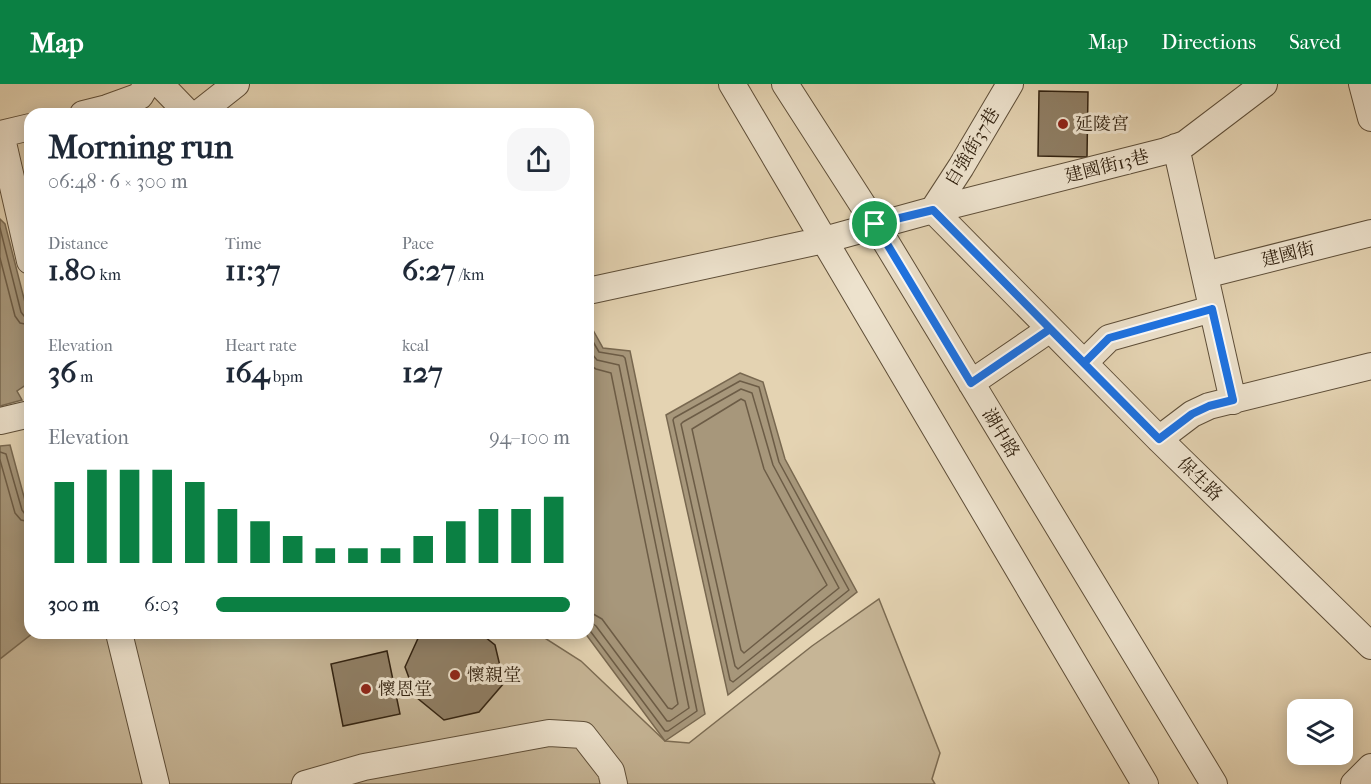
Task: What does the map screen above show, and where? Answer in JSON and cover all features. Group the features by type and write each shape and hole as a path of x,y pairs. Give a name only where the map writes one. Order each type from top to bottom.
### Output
{"street":[{"path":"107,108 140,96 147,84"},
{"path":"160,84 183,108"},
{"path":"206,108 236,84"},
{"path":"732,84 1145,784"},
{"name":"湖中路","path":"785,84 875,224 1214,784"},
{"name":"自強街37巷","path":"933,210 962,167 1010,84"},
{"name":"建國街13巷","path":"933,210 1185,144 1264,84"},
{"path":"1362,84 1371,118"},
{"path":"24,128 0,133 24,235"},
{"path":"1176,147 1233,400"},
{"path":"594,290 824,240 875,224 933,210"},
{"name":"保生路","path":"933,210 1159,439 1371,646"},
{"name":"建國街","path":"1205,275 1371,233"},
{"path":"1084,363 1109,338 1212,309"},
{"path":"971,383 1050,329"},
{"path":"1159,439 1192,414 1209,406 1371,366"},
{"path":"0,421 24,415"},
{"path":"120,639 156,784"},
{"path":"305,784 364,767 549,733 583,735 611,771 614,784"},
{"path":"1354,784 1371,767"}],"shaded area":[{"path":"879,599 940,753 932,779 935,784 0,784 0,651 24,637 24,639 546,639 581,661 665,741 689,743 812,646"}],"water":[{"path":"0,219 5,224 24,298 24,386 17,391 22,400 0,406"},
{"path":"594,332 603,348 630,351 705,714 665,741 589,639 594,639"},
{"path":"740,373 763,382 785,459 857,592 728,695 666,415"},
{"path":"10,445 24,497 25,639 0,659 0,446"}],"building":[{"name":"延陵宮","path":"1039,91 1088,92 1087,157 1038,156"},
{"name":"懷親堂","path":"418,639 488,639 495,645 504,683 479,712 444,720 416,697 405,667"},
{"name":"懷恩堂","path":"387,651 400,714 343,726 331,664"}],"place":[{"name":"延陵宮","path":"1063,124"},
{"name":"懷親堂","path":"455,675"},
{"name":"懷恩堂","path":"366,689"}],"route":[{"path":"933,210 1084,363 1109,338 1212,309 1233,400 1209,406 1192,414 1159,439 1050,329 971,383 875,224 933,210"}]}
